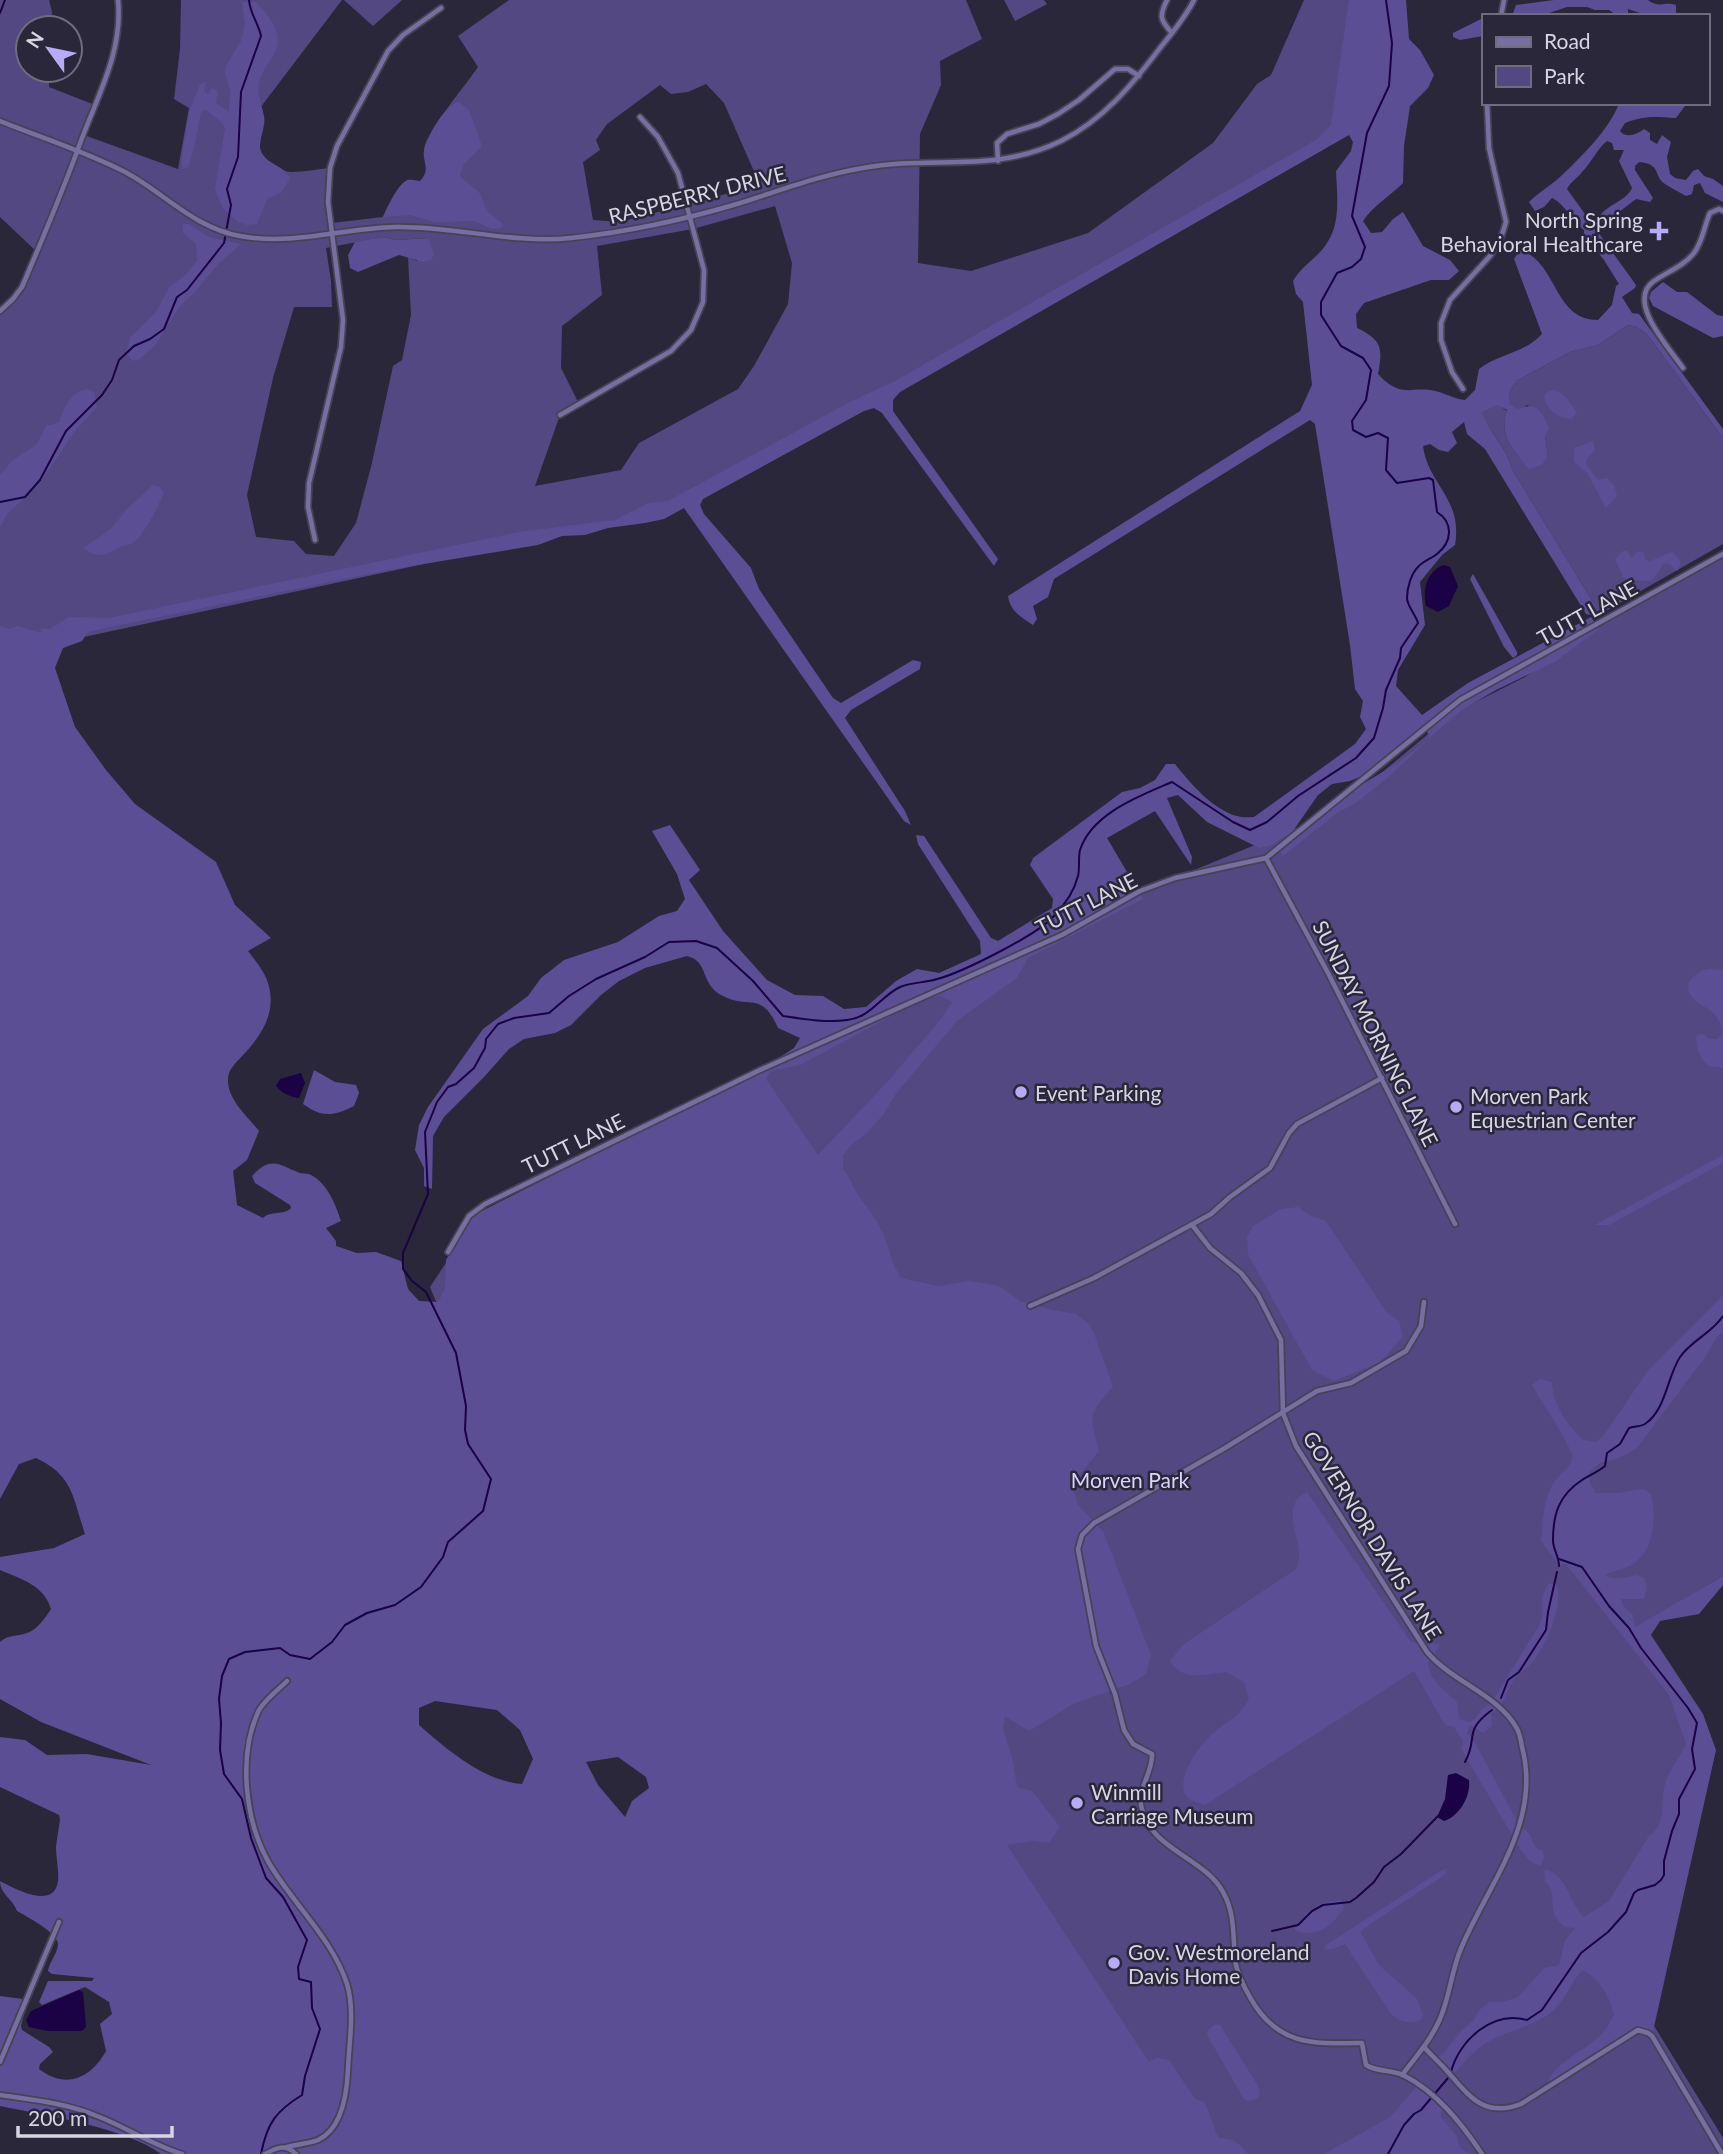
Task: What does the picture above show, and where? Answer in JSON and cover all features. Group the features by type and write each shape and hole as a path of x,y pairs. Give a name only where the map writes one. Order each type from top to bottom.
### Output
{"street":[{"path":"0,311 22,287 77,152 115,51 119,25 118,0"},
{"path":"1167,0 1160,12 1161,21 1172,33"},
{"name":"RASPBERRY DRIVE","path":"0,121 127,173 187,214 231,234 274,240 379,228 417,228 546,240 603,234 690,217 864,167 903,163 998,161 1044,148 1079,131 1110,107 1139,76 1194,0"},
{"path":"315,540 308,507 309,483 341,347 343,320 328,202 328,180 337,146 388,51 403,35 441,8"},
{"path":"998,161 997,143 1001,138 1058,114 1115,69 1128,69 1139,76"},
{"path":"1463,389 1452,372 1441,341 1441,323 1450,300 1500,241 1506,222 1489,148 1487,105"},
{"path":"560,415 671,351 691,330 703,302 705,281 682,185 673,160 658,137 640,117"},
{"path":"1683,368 1651,321 1644,296 1653,281 1695,253 1704,235 1710,213 1718,209 1723,211"},
{"name":"TUTT LANE","path":"448,1252 469,1216 485,1204 622,1136 858,1025 1062,935 1140,891 1175,878 1266,858 1460,700 1723,554"},
{"name":"SUNDAY MORNING LANE","path":"1266,858 1382,1078 1455,1224"},
{"path":"1030,1306 1094,1278 1193,1226 1270,1168 1289,1133 1297,1124 1382,1078"},
{"name":"GOVERNOR DAVIS LANE","path":"1193,1226 1209,1248 1250,1282 1276,1328 1282,1354 1283,1413 1305,1462 1427,1652 1443,1669 1486,1697 1505,1714 1517,1728 1523,1752 1528,1773 1526,1796 1510,1852 1462,1944 1444,2007 1430,2041 1402,2075"},
{"path":"1424,1302 1421,1326 1406,1351 1351,1383 1317,1391 1094,1523 1082,1535 1078,1549 1096,1646 1115,1694 1124,1730 1133,1744 1152,1754 1153,1763 1140,1801 1143,1812 1161,1838 1210,1873 1225,1895 1234,1932 1236,1963 1255,2006 1276,2029 1296,2040 1318,2044 1362,2043 1366,2065 1402,2075 1432,2095 1466,2131 1482,2154"},
{"path":"265,2154 275,2148 314,2141 324,2136 338,2119 347,2078 350,2011 348,1988 336,1961 267,1859 254,1824 248,1795 249,1745 259,1710 287,1681"},
{"path":"0,2062 59,1922"},
{"path":"1424,2048 1477,2102 1497,2109 1510,2108 1521,2104 1638,2030 1644,2031 1652,2036 1722,2154"},
{"path":"0,2095 50,2102 86,2112 182,2154"},
{"path":"287,2147 296,2154"}],"green space":[{"path":"0,0 49,0 52,12 14,14 14,84 49,84 49,87 95,105 84,135 178,169 189,108 174,99 180,49 181,0 342,0 260,108 263,122 260,146 263,155 271,163 291,172 330,168 328,180 332,223 383,217 405,182 420,181 424,176 427,140 478,67 458,36 509,0 966,0 982,39 940,61 941,85 920,134 918,263 971,271 1088,233 1213,143 1257,84 1271,75 1304,0 1373,0 1342,129 882,397 657,514 0,655 0,311 22,287 37,252 0,217","holes":["706,84 724,103 760,185 620,222 593,220 583,162 600,150 596,140 607,124 660,85 671,94 688,92","775,206 792,263 788,304 754,366 738,389 639,443 621,470 535,486 560,415 579,404 561,368 562,326 602,295 597,246 693,229","383,237 396,240 428,238 417,261 408,257 411,315 402,360 393,366 356,523 334,556 306,554 294,541 256,537 247,495 273,378 294,307 332,307 326,248"]},
{"path":"344,0 402,0 373,26"},
{"path":"1004,0 1044,0 1047,4 1015,21"},
{"path":"1628,325 1647,334 1723,438 1723,544 1597,616 1594,604 1512,469 1481,412 1497,404 1507,411 1504,428 1506,435 1513,449 1529,468 1548,455 1545,436 1528,405 1517,410 1509,403 1509,393 1516,381 1570,352 1598,345"},
{"name":"Morven Park","path":"1723,552 1723,1576 1635,1628 1716,1750 1648,2016 1723,2138 1723,2154 441,2154 518,2023 695,1775 444,1321 430,1287 479,1213 1119,901 1313,821 1373,780 1452,714 1525,677 1630,606"}],"shaded area":[{"path":"1349,0 1406,0 1409,39 1420,50 1434,75 1428,88 1410,106 1404,146 1403,183 1363,221 1371,233 1382,232 1403,212 1423,246 1450,260 1459,271 1449,280 1431,280 1364,303 1356,314 1357,328 1376,341 1380,351 1378,374 1394,387 1430,390 1465,400 1475,390 1479,369 1528,345 1542,334 1514,259 1520,250 1532,256 1542,266 1572,311 1583,317 1598,320 1612,305 1616,286 1619,284 1584,235 1584,230 1560,203 1552,198 1544,207 1535,211 1529,202 1585,152 1602,133 1618,105 1688,105 1676,118 1639,119 1625,123 1620,131 1629,135 1644,129 1650,133 1650,140 1657,144 1662,135 1671,142 1667,157 1670,174 1686,180 1698,169 1704,176 1723,186 1723,202 1705,193 1700,183 1694,185 1692,194 1686,196 1661,181 1651,165 1639,162 1635,170 1653,198 1650,202 1636,199 1602,223 1598,220 1601,215 1632,188 1619,161 1624,150 1614,150 1612,143 1607,141 1567,189 1636,285 1622,297 1632,313 1639,314 1723,429 1723,438 1647,334 1628,325 1598,345 1570,352 1516,381 1509,393 1509,403 1517,409 1530,406 1538,409 1549,428 1545,436 1548,455 1542,465 1529,469 1513,449 1504,428 1507,410 1497,405 1482,412 1512,469 1594,604 1597,616 1586,614 1485,449 1467,434 1464,422 1452,432 1457,443 1448,452 1430,444 1423,446 1431,471 1450,503 1456,529 1455,545 1442,555 1420,582 1425,625 1398,670 1396,686 1422,715 1468,683 1591,617 1599,629 1556,661 1462,710 1429,738 1426,727 1369,773 1350,781 1332,784 1318,795 1293,831 1272,845 1259,848 1207,822 1178,795 1167,798 1192,857 1191,865 1155,811 1107,838 1143,899 1028,958 1017,978 957,1021 895,1095 883,1115 843,1156 843,1169 879,1224 901,1278 938,1286 969,1281 999,1286 1020,1301 1076,1314 1088,1323 1094,1333 1113,1387 1093,1416 1099,1451 1077,1478 1074,1491 1078,1505 1103,1531 1151,1655 1146,1674 1130,1684 1075,1703 1029,1731 1005,1716 1003,1729 1013,1761 1017,1787 1032,1791 1060,1827 1049,1843 1032,1841 1007,1845 1149,2062 1157,2058 1169,2060 1195,2099 1204,2102 1219,2138 1236,2142 1247,2154 161,2154 128,2137 106,2130 0,2106 0,1996 27,2002 22,2030 53,2052 40,2064 39,2069 59,2079 77,2078 100,2060 106,2051 100,2024 112,2014 109,2002 85,1987 42,2005 39,2002 48,1981 92,1981 94,1978 52,1974 48,1971 58,1947 57,1940 41,1925 17,1911 2,1889 0,1881 33,1895 49,1895 55,1890 58,1881 56,1847 60,1819 59,1815 0,1787 0,1737 25,1740 47,1755 87,1754 151,1765 41,1722 0,1699 0,1642 34,1629 51,1609 37,1588 0,1570 0,1557 54,1548 85,1534 65,1480 58,1472 36,1458 19,1464 0,1499 0,626 10,629 17,626 43,633 39,629 50,629 69,617 109,618 519,532 615,520 649,503 668,501 848,403 895,381 1316,140 1331,125","holes":["1349,135 1353,142 1351,151 1336,171 1337,208 1331,235 1323,248 1293,281 1296,294 1303,302 1312,385 1300,411 1008,596 1014,610 1033,625 1037,619 1033,606 1048,597 1054,579 1310,420 1315,424 1355,689 1363,701 1360,717 1366,729 1355,744 1254,817 1239,817 1219,808 1195,787 1175,764 1166,764 1155,780 1140,788 1122,792 1033,858 1030,865 1053,899 1052,908 998,941 991,938 924,836 916,835 918,844 980,941 981,954 939,973 917,969 896,981 866,1007 844,1009 823,996 795,995 767,980 723,931 689,880 700,870 670,825 652,831 677,874 685,899 677,911 659,916 618,942 564,960 541,978 528,996 483,1029 428,1107 419,1125 415,1150 424,1168 424,1186 432,1189 433,1136 444,1117 509,1049 524,1039 555,1033 571,1025 619,981 645,968 687,956 693,958 717,992 733,1000 761,1005 772,1016 778,1028 800,1038 794,1048 760,1070 474,1215 446,1260 445,1289 438,1302 419,1301 408,1289 401,1261 376,1252 357,1253 336,1246 336,1241 326,1228 341,1221 339,1215 326,1189 310,1174 270,1164 252,1176 255,1183 290,1205 291,1208 285,1212 263,1218 237,1205 233,1171 247,1160 259,1131 235,1102 229,1089 228,1078 232,1067 262,1031 269,1013 271,1004 268,983 248,951 271,938 235,905 216,862 135,804 75,727 55,668 63,648 82,641 88,632 100,629 393,569 538,545 562,536 585,535 608,528 645,523 664,519 684,508 904,821 911,825 905,811 845,718 851,710 920,669 921,662 913,660 841,703 833,698 759,589 751,568 704,514 700,505 703,499 874,408 882,413 994,566 998,559 893,411 893,400 900,392","941,996 952,1002 941,1019 889,1080 818,1155 766,1079 771,1071 800,1065 925,998","435,1701 497,1710 520,1730 533,1759 522,1784 508,1782 480,1771 419,1725 419,1708","618,1757 646,1777 649,1788 632,1801 625,1817 598,1785 586,1762"]},
{"path":"1554,0 1648,0 1656,4 1676,5 1676,14 1643,14 1628,9 1628,14 1615,14 1609,10 1567,7 1546,14 1513,14 1516,5"},
{"path":"242,2 256,2 269,18 278,37 276,50 259,84 264,120 260,148 264,157 290,178 282,192 267,199 257,224 247,225 238,222 222,207 215,189 225,128 206,110 201,112 188,167 183,169 181,163 189,112 200,84 206,82 204,91 208,94 212,88 218,92 216,103 229,112 230,90 225,73 226,66 241,41 245,24"},
{"path":"1482,18 1482,36 1460,40 1453,37 1453,33"},
{"path":"459,102 469,110 482,146 463,165 460,175 479,192 487,211 504,225 492,229 474,221 435,222 410,215 383,217 393,196 404,182 420,181 424,177 424,150 428,138 448,108"},
{"path":"183,224 189,224 209,237 241,244 219,263 180,306 155,345 140,359 133,361 126,353 130,338 157,311 169,287 184,276 197,261 196,243 183,233"},
{"path":"383,237 396,240 428,238 434,254 431,260 423,262 399,255 358,272 350,268 348,255 355,242"},
{"path":"1663,282 1677,292 1687,292 1717,315 1723,316 1723,336 1713,338 1653,306 1649,298 1651,292"},
{"path":"87,389 94,392 97,407 75,431 39,484 7,514 0,527 0,475 14,459 35,446 46,425 59,422 72,397"},
{"path":"1552,390 1564,395 1572,405 1577,413 1571,419 1557,415 1548,406 1544,397"},
{"path":"1593,441 1595,450 1586,464 1598,480 1607,478 1614,485 1617,496 1606,508 1587,473 1574,462 1574,448"},
{"path":"153,485 160,487 164,493 147,526 134,542 100,555 83,548 111,529 127,509"},
{"path":"1623,551 1627,551 1632,558 1637,552 1643,552 1646,560 1650,561 1672,552 1679,558 1680,565 1677,571 1664,563 1652,581 1629,580 1623,577 1615,559"},
{"path":"1443,565 1450,567 1458,586 1449,606 1438,612 1426,606 1425,593 1433,572"},
{"path":"1473,574 1517,652 1513,658 1504,647 1470,579"},
{"path":"1429,739 1386,779 1356,803 1337,813 1283,856 1280,852 1361,785 1399,762"},
{"path":"1708,969 1723,970 1723,1068 1708,1066 1696,1044 1697,1035 1703,1034 1709,1039 1717,1039 1722,1034 1716,1016 1689,992 1691,979"},
{"path":"314,1070 335,1082 356,1085 359,1093 354,1106 327,1114 303,1104"},
{"path":"301,1073 305,1083 299,1098 286,1094 276,1086 280,1079"},
{"path":"1723,1155 1723,1163 1609,1225 1595,1225"},
{"path":"1298,1207 1311,1216 1326,1221 1387,1313 1399,1321 1403,1336 1381,1362 1334,1381 1312,1370 1248,1254 1247,1237 1253,1226 1281,1209"},
{"path":"1723,1296 1723,1333 1719,1334 1637,1448 1619,1458 1600,1463 1589,1472 1590,1483 1596,1493 1643,1489 1651,1494 1654,1513 1652,1534 1645,1552 1631,1565 1605,1575 1616,1579 1637,1575 1644,1578 1647,1587 1644,1599 1621,1599 1624,1607 1633,1615 1635,1627 1723,1576 1723,1585 1699,1614 1660,1621 1651,1635 1703,1714 1716,1750 1652,2036 1638,2030 1550,2086 1549,2078 1557,2069 1600,2036 1614,2015 1603,1988 1594,1977 1582,1970 1554,2010 1533,2023 1488,2042 1470,2056 1451,2078 1435,2059 1444,2053 1461,2031 1474,2020 1479,2010 1490,2002 1503,2002 1518,1997 1544,1968 1559,1965 1565,1940 1575,1928 1565,1927 1554,1914 1551,1891 1545,1881 1544,1871 1548,1870 1560,1879 1584,1917 1609,1901 1661,1819 1665,1784 1686,1744 1669,1695 1566,1564 1558,1564 1541,1541 1549,1491 1569,1466 1573,1456 1532,1385 1540,1379 1552,1382 1555,1399 1566,1421 1584,1440 1596,1442 1604,1435 1649,1369"},
{"path":"1307,1492 1411,1642 1438,1644 1439,1647 1428,1663 1429,1669 1435,1680 1458,1704 1459,1719 1470,1722 1474,1720 1493,1700 1540,1624 1543,1595 1548,1584 1556,1583 1556,1612 1539,1653 1514,1679 1502,1703 1491,1714 1492,1726 1483,1733 1470,1725 1467,1733 1474,1741 1519,1825 1530,1834 1535,1847 1543,1851 1544,1859 1540,1866 1530,1861 1521,1850 1461,1749 1463,1741 1454,1727 1445,1725 1414,1671 1205,1805 1190,1800 1185,1793 1185,1775 1197,1751 1213,1733 1238,1714 1249,1699 1244,1682 1226,1672 1188,1675 1170,1661 1184,1644 1296,1569 1299,1554 1293,1511 1299,1497"},
{"path":"1456,1773 1469,1780 1468,1792 1455,1815 1444,1821 1437,1817 1445,1799 1448,1775"},
{"path":"1447,1869 1446,1874 1363,1929 1361,1933 1379,1965 1418,2000 1423,2016 1421,2020 1401,2020 1391,2014 1345,1944 1333,1949 1325,1949 1326,1945"},
{"path":"1341,1900 1344,1908 1330,1925 1319,1931 1297,1932 1295,1929 1309,1911 1319,1905"},
{"path":"79,1990 83,1992 86,2027 82,2031 48,2031 29,2027 26,2020 31,2011"},
{"path":"1220,2025 1258,2086 1260,2093 1257,2099 1244,2099 1207,2035 1208,2030"},
{"path":"1418,2085 1442,2106 1441,2117 1457,2137 1460,2148 1470,2154 1324,2154 1390,2117"}],"waterway":[{"path":"0,13 5,0"},
{"path":"0,502 25,497 40,480 66,431 102,395 112,380 119,360 134,346 164,329 177,297 187,290 224,243 231,205 227,189 238,157 241,92 261,36 249,0"},
{"path":"261,2154 266,2134 274,2119 302,2095 305,2076 320,2029 312,2008 311,1982 299,1979 298,1967 307,1940 283,1897 266,1878 251,1838 242,1799 224,1774 220,1750 219,1699 222,1676 229,1659 245,1652 280,1648 290,1655 310,1659 332,1642 345,1625 367,1613 395,1605 421,1587 443,1557 448,1542 483,1511 491,1479 468,1444 465,1430 466,1406 456,1353 426,1292 412,1281 403,1269 403,1253 428,1194 425,1132 437,1102 448,1087 456,1084 474,1068 485,1048 486,1039 498,1024 514,1018 549,1013 596,979 645,957 669,942 696,941 717,948 753,981 783,1016 823,1021 855,1018 869,1011 900,987 937,979 963,969 998,953 1044,925 1061,908 1074,887 1079,873 1080,850 1086,837 1118,807 1172,782 1250,830 1267,822 1298,796 1356,758 1374,738 1386,690 1400,658 1401,648 1418,623 1407,601 1410,581 1420,565 1442,549 1449,533 1446,522 1437,512 1433,480 1429,478 1397,483 1386,470 1388,438 1378,433 1366,437 1353,430 1352,421 1366,400 1371,370 1363,358 1341,346 1321,315 1321,302 1337,273 1352,267 1361,259 1365,247 1352,216 1367,133 1389,86 1392,43 1386,0"},
{"path":"1559,1566 1553,1544 1553,1531 1556,1514 1563,1499 1574,1486 1605,1466 1607,1453 1620,1444 1629,1428 1643,1425 1652,1418 1662,1402 1680,1357 1723,1316"},
{"path":"1451,2072 1461,2049 1479,2030 1502,2019 1527,2020 1542,2010 1581,1953 1608,1932 1626,1912 1634,1893 1661,1880 1672,1831 1679,1814 1679,1799 1695,1769 1692,1749 1697,1723 1688,1708 1582,1567 1559,1559"},
{"path":"1501,1698 1508,1680 1519,1672 1546,1630 1557,1572"},
{"path":"1465,1762 1477,1724 1492,1710"},
{"path":"1272,1931 1298,1925 1312,1911 1323,1905 1350,1902 1356,1898 1374,1882 1384,1867 1401,1854 1438,1816"},
{"path":"1388,2154 1404,2125 1421,2110 1448,2078"}],"place":[{"name":"North Spring Behavioral Healthcare","path":"1659,231"},
{"name":"Event Parking","path":"1021,1092"},
{"name":"Morven Park Equestrian Center","path":"1456,1107"},
{"name":"Winmill Carriage Museum","path":"1077,1803"},
{"name":"Gov. Westmoreland Davis Home","path":"1114,1963"}]}
